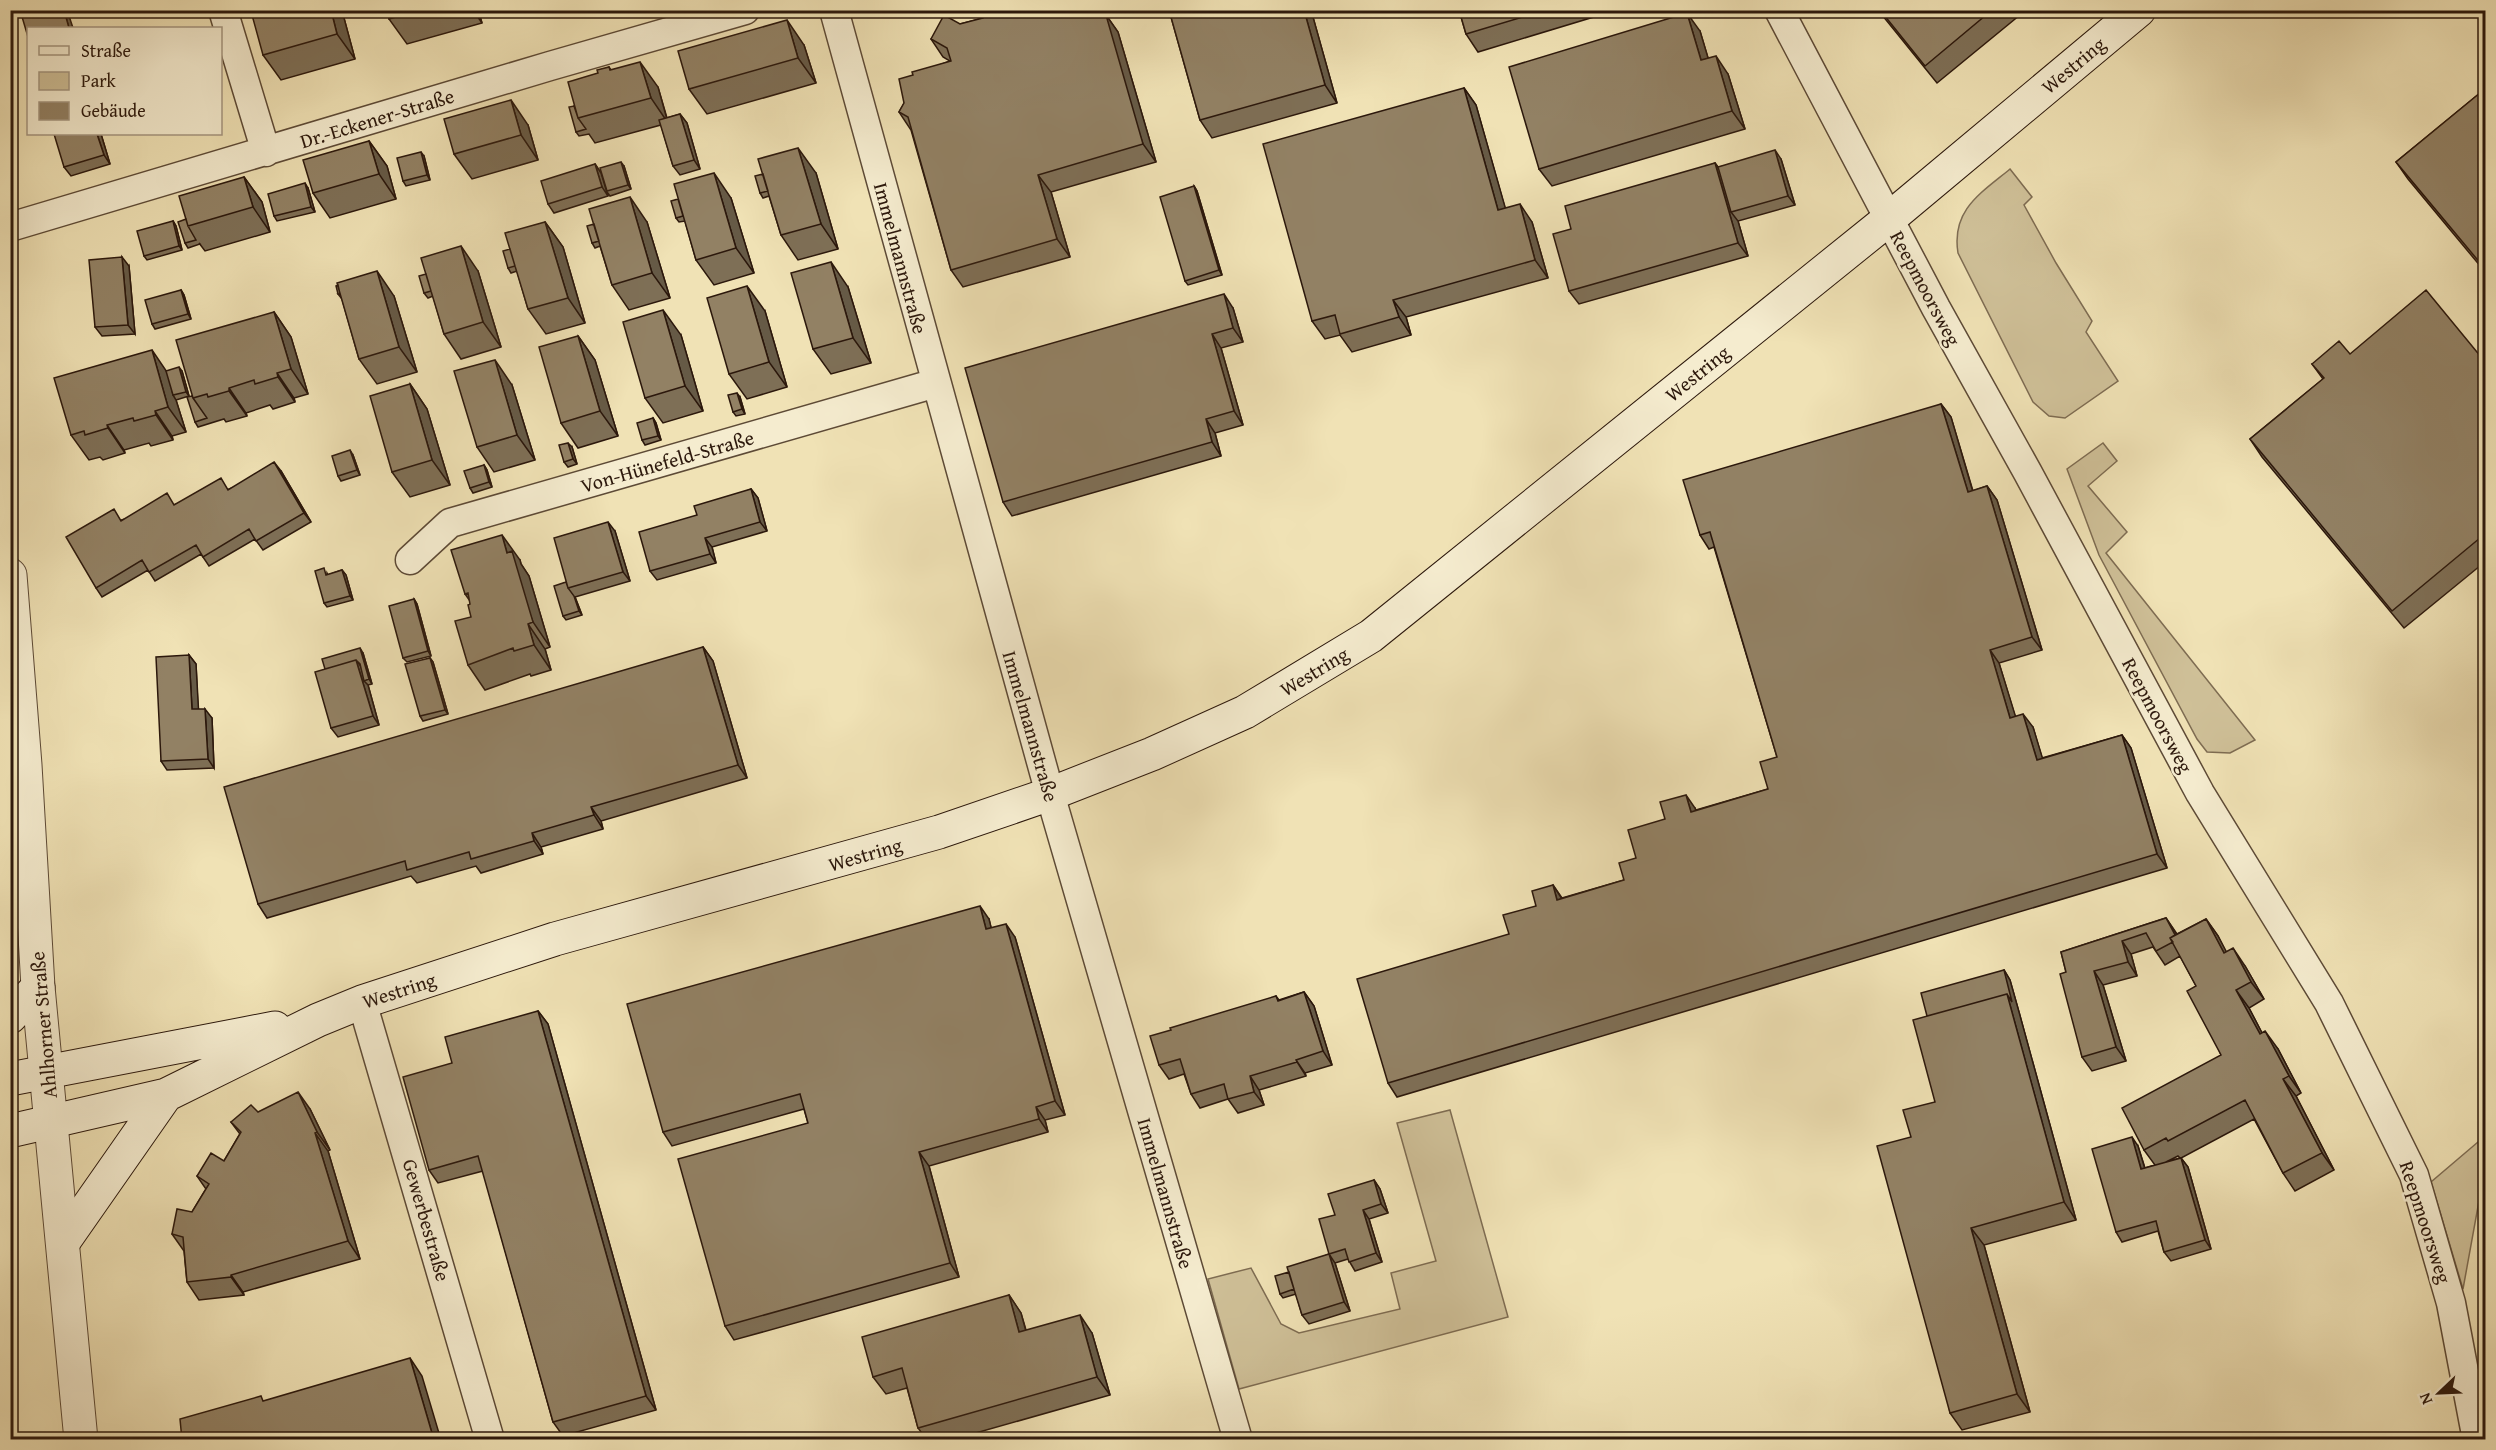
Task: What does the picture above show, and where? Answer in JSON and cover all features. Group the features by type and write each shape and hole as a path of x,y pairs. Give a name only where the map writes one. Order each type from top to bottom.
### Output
{"main road":[{"name":"Westring","path":"10,1131 166,1095 318,1020 362,1002 555,939 939,832 1050,794 1152,754 1245,712 1371,636 1890,218 2139,10"},
{"name":"Ahlhorner Straße","path":"10,575 38,987 64,1241 81,1440"},
{"path":"10,1017 38,987"},
{"name":"Westring","path":"10,1079 46,1074 318,1020"},
{"path":"64,1241 166,1095"}],"street":[{"path":"223,10 266,152"},
{"name":"Dr.-Eckener-Straße","path":"10,227 745,10"},
{"name":"Immelmannstraße","path":"834,10 1050,794 1238,1440"},
{"name":"Reepmoorsweg","path":"1779,10 1936,308 2028,473 2200,793 2329,1003 2414,1175 2451,1303 2477,1440"},
{"name":"Von-Hünefeld-Straße","path":"410,560 450,523 936,383"},
{"name":"Gewerbestraße","path":"362,1002 490,1440"}],"green space":[{"path":"2010,169 2032,197 2024,205 2092,321 2086,332 2118,381 2065,418 2049,416 2033,402 1958,253 1959,225 1970,204"},
{"path":"2103,443 2117,461 2088,486 2127,532 2106,553 2255,740 2230,753 2207,752 2197,739 2099,555 2067,469"},
{"path":"1450,1110 1508,1317 1239,1389 1208,1279 1251,1268 1281,1324 1299,1333 1400,1309 1391,1273 1436,1261 1397,1123"},
{"path":"2485,1136 2485,1168 2463,1289 2431,1182"}],"building":[{"path":"20,10 64,10 69,27 27,27 27,34"},
{"path":"266,10 331,10 337,34 263,55 252,15"},
{"path":"387,10 420,10 389,19"},
{"path":"981,10 1097,10 1099,17 1106,15 1143,144 1038,175 1057,239 951,270 908,117 899,112 904,103 899,79 913,75 912,72 951,61 947,48 931,39 944,15 960,24 983,18"},
{"path":"1169,10 1304,10 1325,85 1200,120"},
{"path":"1459,10 1546,10 1466,34"},
{"path":"1880,10 1992,10 1925,66"},
{"path":"1687,13 1701,60 1716,56 1732,111 1539,169 1509,67"},
{"path":"787,20 798,58 689,89 678,51"},
{"path":"640,62 651,98 578,118 568,82 598,73 597,70 609,67 610,70"},
{"path":"1464,88 1498,210 1520,204 1535,260 1393,300 1399,317 1340,334 1335,315 1312,321 1263,144"},
{"path":"2486,88 2486,270 2396,162"},
{"path":"511,100 521,135 454,154 444,119"},
{"path":"574,106 578,118 586,129 576,132 569,107"},
{"path":"680,114 694,160 673,166 659,120"},
{"path":"54,135 97,135 104,155 64,167"},
{"path":"369,141 379,174 313,193 303,160"},
{"path":"798,148 821,224 781,235 758,159"},
{"path":"1775,150 1788,196 1731,212 1718,167"},
{"path":"421,152 427,175 403,181 397,158"},
{"path":"621,162 628,185 607,191 600,168"},
{"path":"1715,163 1738,243 1569,291 1553,234 1571,229 1565,206"},
{"path":"595,164 602,187 548,204 541,181"},
{"path":"714,173 736,248 696,260 674,184"},
{"path":"763,174 768,191 760,193 755,176"},
{"path":"244,177 253,207 188,226 179,196"},
{"path":"305,183 311,207 274,216 268,194"},
{"path":"1194,186 1219,270 1185,281 1160,197"},
{"path":"630,197 652,273 612,285 589,209"},
{"path":"678,199 683,216 676,218 671,201"},
{"path":"186,219 196,240 185,243 178,222"},
{"path":"173,221 179,246 144,256 137,231"},
{"path":"545,222 568,298 528,309 505,233"},
{"path":"594,224 599,241 592,243 587,226"},
{"path":"461,246 483,322 444,334 421,258"},
{"path":"510,249 515,266 508,268 503,251"},
{"path":"122,257 128,325 95,327 89,260"},
{"path":"831,262 853,338 813,349 791,273"},
{"path":"377,271 399,347 359,359 337,283"},
{"path":"426,274 431,291 424,293 419,276"},
{"path":"747,286 769,362 729,374 707,298"},
{"path":"181,290 188,314 152,324 145,300"},
{"path":"2426,290 2486,363 2486,533 2392,611 2250,439 2324,378 2312,364 2339,341 2350,354"},
{"path":"1224,294 1233,328 1212,334 1234,411 1206,419 1212,442 1003,502 965,368"},
{"path":"663,310 685,386 645,398 623,322"},
{"path":"274,312 291,369 277,373 278,377 255,384 254,380 229,388 229,391 208,397 207,394 193,398 176,340"},
{"path":"578,336 600,411 561,423 539,347"},
{"path":"152,350 168,407 155,411 156,415 107,425 108,428 85,435 84,431 71,435 54,378"},
{"path":"495,360 517,435 477,447 454,371"},
{"path":"179,367 186,392 173,395 166,371"},
{"path":"410,384 432,460 392,472 370,396"},
{"path":"737,393 742,409 733,412 728,395"},
{"path":"192,396 207,418 195,422 187,397"},
{"path":"1941,404 1968,492 1987,486 2032,637 1990,650 2010,718 2023,714 2037,760 2122,735 2157,854 1388,1083 1357,979 1509,934 1503,915 1536,906 1532,891 1553,885 1557,900 1624,880 1619,863 1636,858 1628,830 1665,819 1660,802 1686,795 1691,812 1768,789 1760,762 1777,757 1710,532 1700,535 1683,480"},
{"path":"653,418 658,436 642,440 637,423"},
{"path":"568,443 573,459 564,462 559,445"},
{"path":"350,450 357,470 338,476 332,456"},
{"path":"274,462 304,513 256,541 249,529 203,557 196,545 149,572 142,560 96,588 66,537 114,509 121,521 167,493 174,505 221,478 228,490"},
{"path":"484,465 489,482 470,488 464,471"},
{"path":"751,489 760,522 705,538 710,554 650,571 639,532 697,515 694,506"},
{"path":"608,522 623,572 568,588 554,538"},
{"path":"502,535 507,553 512,551 533,622 528,624 534,645 514,651 513,648 468,665 455,621 471,617 468,605 470,604 451,550"},
{"path":"324,568 326,575 342,570 350,596 324,603 315,571"},
{"path":"566,582 579,611 563,616 554,586"},
{"path":"414,599 428,651 403,658 389,606"},
{"path":"703,647 738,765 591,807 594,815 532,833 534,841 471,859 469,852 407,870 405,861 258,904 224,787"},
{"path":"360,648 369,679 364,681 360,664 356,660 325,669 322,659"},
{"path":"189,655 192,709 205,709 208,759 161,761 156,657"},
{"path":"430,658 445,710 420,716 405,664"},
{"path":"356,660 373,716 331,728 315,672"},
{"path":"980,906 986,929 1006,924 1055,1101 1036,1107 1039,1119 919,1152 950,1263 725,1326 678,1159 808,1123 800,1094 663,1132 627,1004"},
{"path":"2166,918 2175,935 2170,938 2173,942 2156,951 2146,933 2122,941 2128,962 2094,971 2116,1047 2082,1057 2060,974 2066,972 2061,952"},
{"path":"2206,919 2224,953 2233,948 2251,982 2236,990 2260,1034 2265,1031 2289,1076 2283,1079 2322,1153 2283,1173 2245,1100 2168,1141 2166,1138 2144,1150 2122,1108 2221,1055 2187,991 2196,986 2170,938"},
{"path":"2004,970 2012,1002 2007,994 1927,1016 1921,993"},
{"path":"1304,992 1323,1051 1296,1060 1297,1062 1250,1076 1254,1092 1228,1099 1224,1084 1191,1094 1180,1059 1159,1065 1150,1036 1276,996 1278,1001"},
{"path":"2007,994 2064,1202 1971,1228 2017,1394 1950,1413 1877,1146 1911,1137 1903,1110 1935,1102 1913,1020"},
{"path":"538,1011 646,1396 553,1422 478,1156 429,1170 403,1077 452,1063 445,1037"},
{"path":"298,1092 317,1132 315,1133 348,1241 231,1275 231,1277 187,1282 183,1237 172,1234 177,1209 192,1212 209,1184 197,1176 211,1153 224,1161 241,1132 231,1122 251,1105 258,1112"},
{"path":"2132,1137 2141,1169 2181,1158 2205,1240 2164,1252 2156,1221 2116,1232 2092,1149"},
{"path":"1374,1180 1381,1204 1363,1210 1376,1253 1349,1262 1345,1249 1329,1254 1319,1219 1335,1215 1328,1194"},
{"path":"1329,1254 1344,1302 1302,1315 1287,1267"},
{"path":"1289,1272 1294,1289 1280,1294 1275,1276"},
{"path":"1009,1295 1019,1332 1080,1315 1097,1377 918,1428 902,1368 873,1377 862,1337"},
{"path":"410,1358 434,1440 182,1440 180,1419 261,1396 263,1401"}]}
